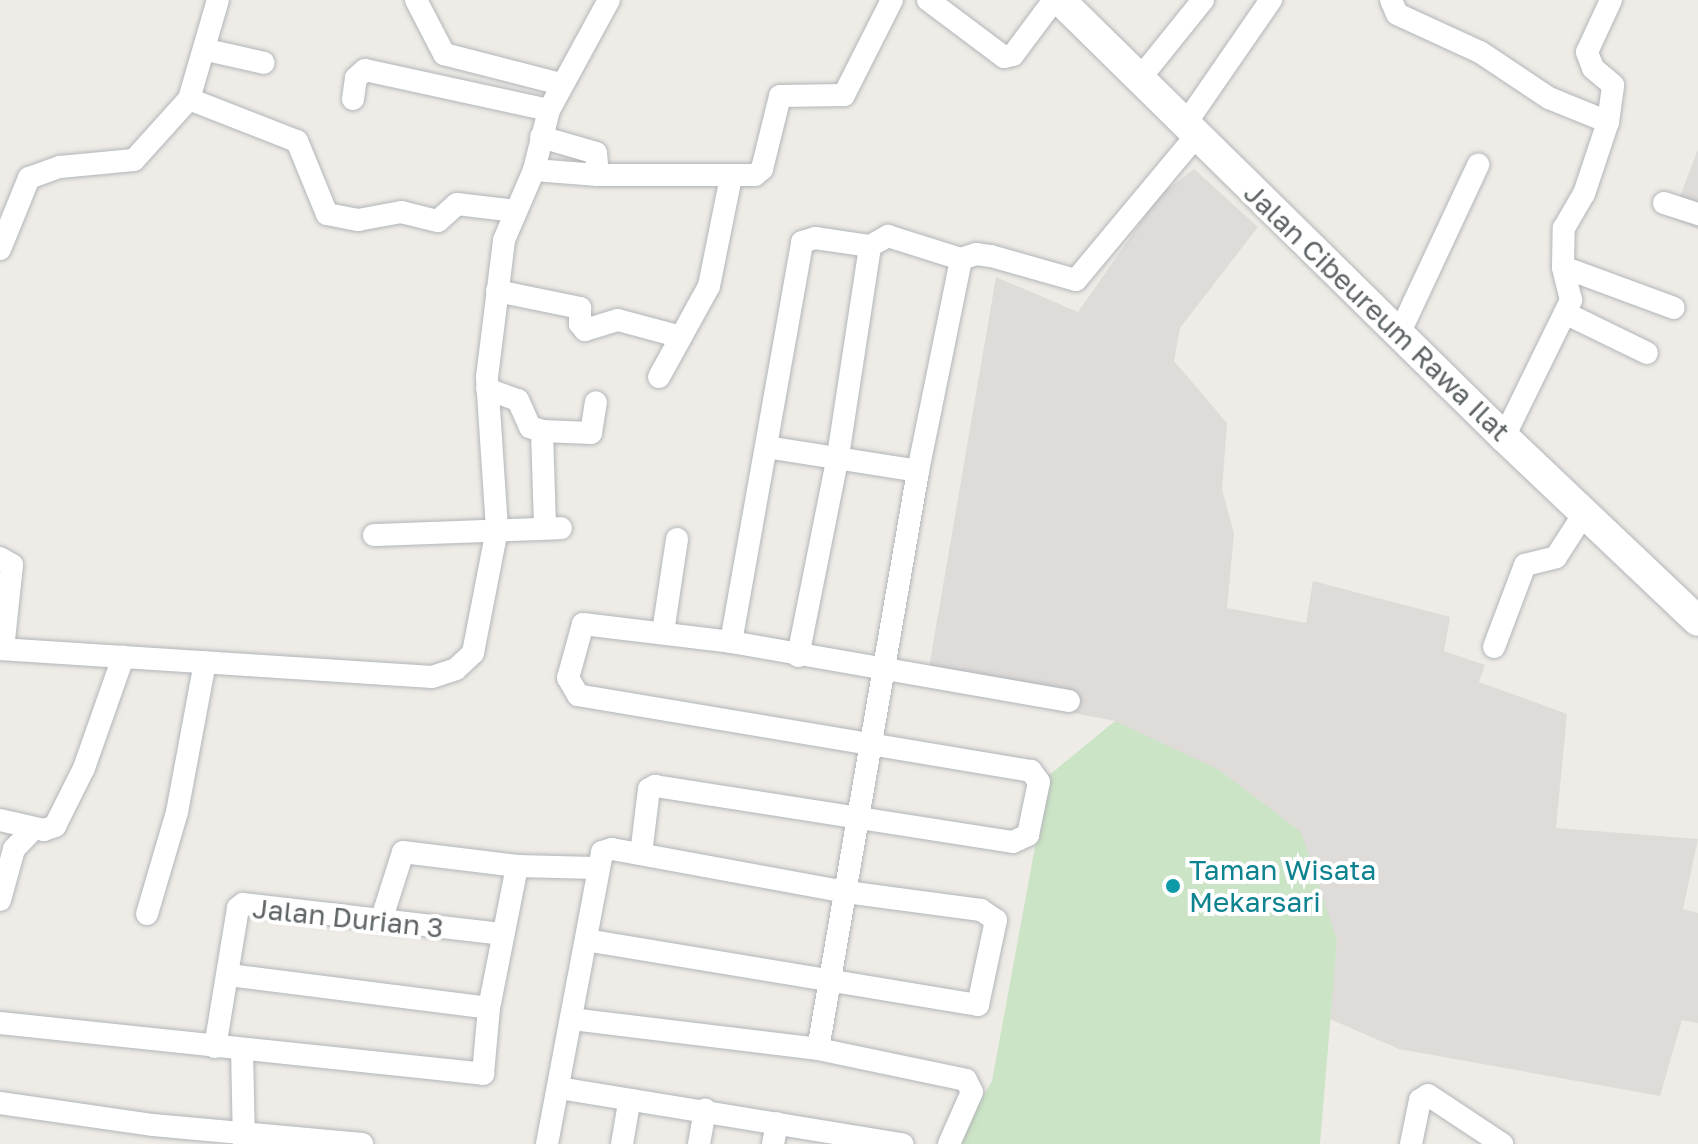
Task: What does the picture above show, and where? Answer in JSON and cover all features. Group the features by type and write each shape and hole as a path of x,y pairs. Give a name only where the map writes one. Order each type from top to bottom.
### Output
{"street":[{"path":"0,249 29,178 60,167 134,160 189,99 207,50 218,0"},
{"path":"416,0 444,54 561,84"},
{"path":"0,558 12,565 1,649 432,677 456,669 473,653 497,529 487,389 504,240 534,170 549,110 609,0"},
{"path":"534,170 598,175 746,178 762,169 780,96 844,95 892,0"},
{"path":"928,0 1009,57 1057,0"},
{"name":"Jalan Cibeureum Rawa Ilat","path":"1057,0 1141,77 1504,437 1698,621"},
{"path":"1141,77 1203,0"},
{"path":"731,642 802,242 815,238 870,246 888,236 961,259 991,256 1076,280 1191,129 1271,0"},
{"path":"1391,0 1397,14 1480,52 1549,98 1608,122"},
{"path":"1504,437 1572,295 1563,267 1564,228 1584,194 1608,122 1613,85 1593,68 1587,52 1611,0"},
{"path":"207,50 264,63"},
{"path":"353,99 356,78 365,70 549,110"},
{"path":"189,99 297,141 327,214 358,220 405,212 438,221 457,204 516,211"},
{"path":"541,137 596,153 598,175"},
{"path":"1399,334 1478,165"},
{"path":"659,377 709,286 731,177"},
{"path":"1664,203 1698,214"},
{"path":"798,656 838,456 870,246"},
{"path":"818,1049 918,471 961,259"},
{"path":"1563,267 1674,308"},
{"path":"497,291 580,308 580,324 585,330 618,320 681,337"},
{"path":"1565,313 1647,353"},
{"path":"487,389 516,398 530,427 542,431 591,433 596,402"},
{"path":"374,535 553,528 542,431"},
{"path":"767,447 918,471"},
{"path":"1494,647 1525,565 1556,557 1585,512"},
{"path":"663,632 677,539"},
{"path":"641,854 649,789 655,786 1013,842 1028,835 1039,782 1031,771 578,695 571,688 568,678 580,625 731,642 1069,701"},
{"path":"0,820 33,829 55,826 65,809 123,657"},
{"path":"147,914 177,812 205,663"},
{"path":"0,900 14,849 33,829"},
{"path":"381,921 403,852 517,866 595,868"},
{"path":"547,1144 586,940 595,868 602,852 641,854 846,892 990,913 995,926 983,1000 971,1005 586,940"},
{"path":"0,1023 478,1075 486,1070 489,1008 517,866"},
{"name":"Jalan Durian 3","path":"215,1047 238,908 243,904 503,934"},
{"path":"229,975 489,1008"},
{"path":"571,1019 818,1049 966,1080 972,1092 949,1144"},
{"path":"242,1049 244,1138"},
{"path":"559,1088 629,1103 705,1110 775,1134 902,1144"},
{"path":"1411,1144 1420,1100 1428,1095 1480,1138 1502,1144"},
{"path":"0,1103 244,1138 362,1144"},
{"path":"622,1144 629,1103"},
{"path":"699,1144 705,1110"}],"shaded area":[{"path":"1698,149 1698,229 1672,218"},
{"path":"1194,169 1258,227 1180,328 1174,361 1227,423 1222,489 1234,534 1227,608 1306,623 1313,581 1450,617 1444,651 1485,665 1479,682 1567,714 1556,828 1698,839 1683,909 1698,913 1698,1023 1682,1020 1660,1096 1399,1049 1330,1019 1337,940 1115,721 926,685 996,277 1078,312 1159,196"}],"green space":[{"name":"Taman Wisata Mekarsari","path":"1115,721 1219,770 1301,832 1337,940 1320,1144 954,1144 992,1081 1048,776"}],"place":[{"name":"Taman Wisata Mekarsari","path":"1173,886"}]}
